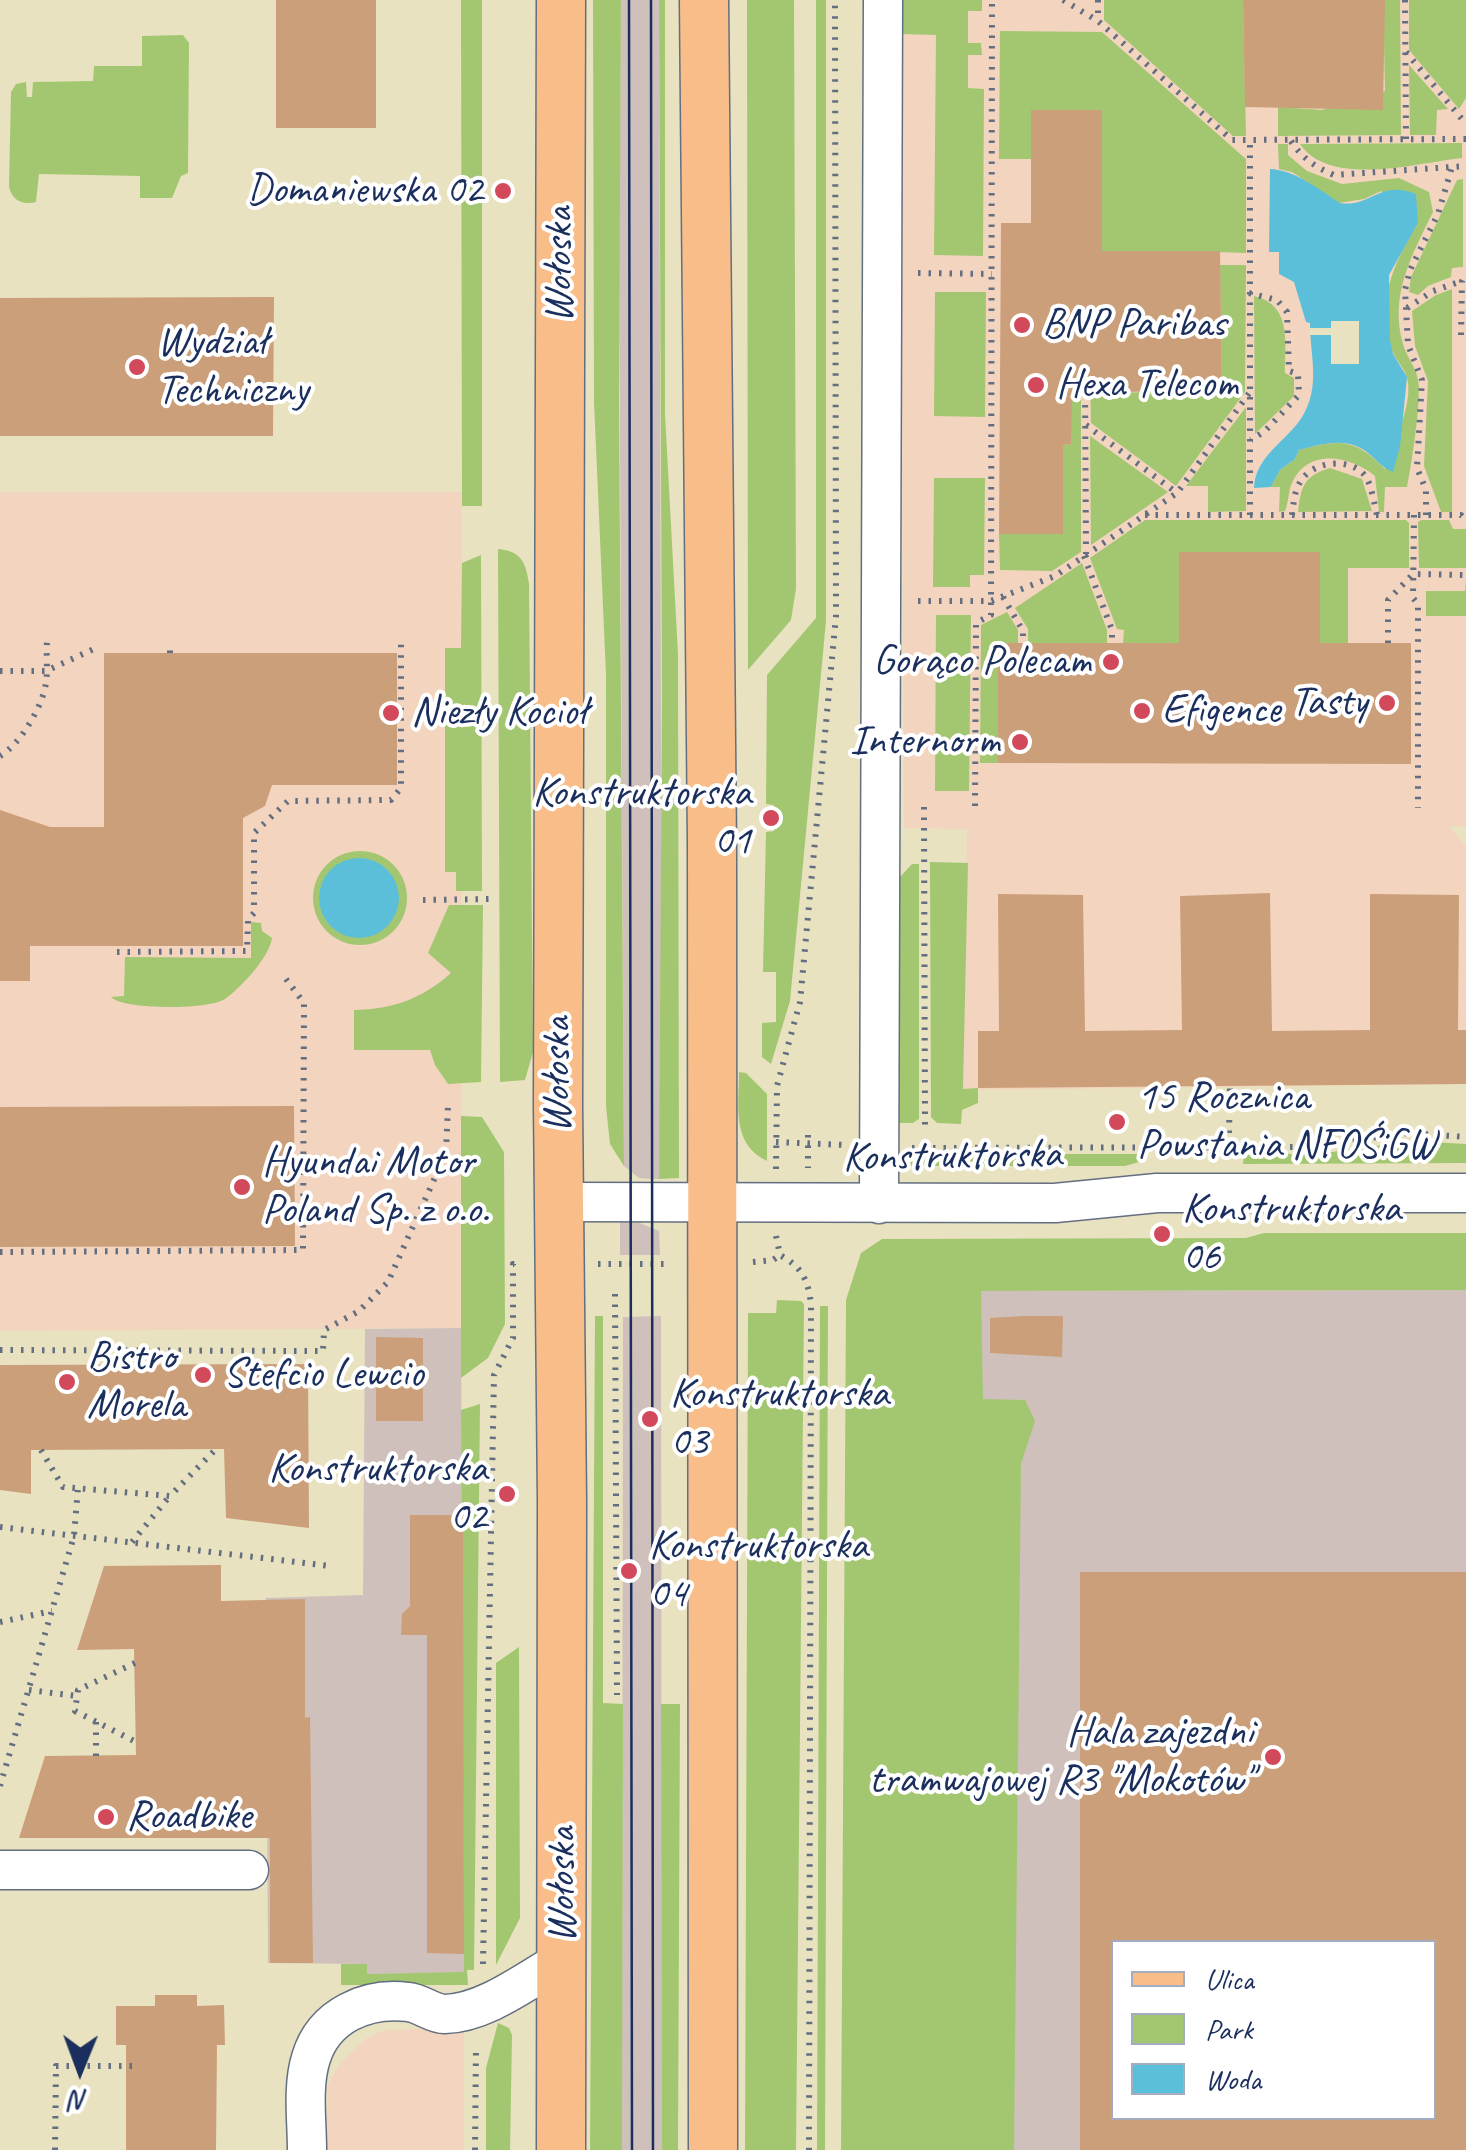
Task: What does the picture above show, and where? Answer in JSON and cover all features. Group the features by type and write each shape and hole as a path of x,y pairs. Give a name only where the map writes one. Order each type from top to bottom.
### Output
{"main road":[{"name":"Wołoska","path":"561,0 561,2150"},
{"path":"704,0 712,845 713,2150"}],"street":[{"path":"878,1204 883,0"},
{"name":"Konstruktorska","path":"559,1202 1055,1203 1156,1193 1466,1193"},
{"path":"0,1870 249,1870"},
{"path":"307,2150 306,2082 311,2057 324,2032 344,2013 368,2003 411,2002 442,2014 478,2006 563,1960"}],"path":[{"path":"776,1172 779,1071 800,1002 836,616 835,0"},
{"path":"975,806 976,624 991,615 992,602 992,0"},
{"path":"1063,0 1098,21 1232,140 1466,139"},
{"path":"1098,0 1098,21"},
{"path":"1405,0 1406,139"},
{"path":"1405,51 1466,124"},
{"path":"1250,140 1250,515"},
{"path":"1290,140 1300,155 1334,175 1466,166"},
{"path":"1426,515 1426,490 1417,468 1422,380 1408,345 1405,290 1410,270 1438,214 1452,168"},
{"path":"882,272 992,274"},
{"path":"1406,309 1464,277 1461,335"},
{"path":"1250,292 1277,300 1287,312 1288,371 1298,374 1299,395 1266,431 1250,441"},
{"path":"1086,384 1085,555 1112,630 1112,643"},
{"path":"882,601 992,602 1054,576 1177,493 1250,392"},
{"path":"1086,424 1177,493"},
{"path":"1292,515 1296,488 1304,475 1314,467 1330,464 1359,470 1366,478 1377,515"},
{"path":"1142,515 1464,518 1461,502"},
{"path":"1414,516 1418,808"},
{"path":"1388,643 1388,600 1414,574 1466,574"},
{"path":"1003,596 1023,630 1022,640"},
{"path":"0,756 28,731 46,686 46,641"},
{"path":"117,952 248,952 248,918 254,913 254,834 288,801 391,800 401,788 401,641"},
{"path":"0,671 46,671 98,647"},
{"path":"924,806 924,1132"},
{"path":"423,900 492,899"},
{"path":"0,1252 304,1250 304,1004 282,975"},
{"path":"1230,1086 1230,1133"},
{"path":"0,1350 323,1351 324,1330 359,1311 388,1282 446,1153 448,1106"},
{"path":"776,1142 880,1148 1302,1147 1408,1133 1466,1137"},
{"path":"775,1228 780,1256 800,1268 812,1304 809,2150"},
{"path":"475,2150 474,2069 484,1951 494,1375 513,1338 512,1264 712,1263 773,1260 780,1256"},
{"path":"615,1294 617,1695"},
{"path":"41,1450 64,1487 170,1496"},
{"path":"132,1542 215,1450"},
{"path":"0,1786 74,1536 78,1488"},
{"path":"0,1527 330,1566"},
{"path":"0,1622 52,1611"},
{"path":"134,1662 78,1690 75,1711 136,1742"},
{"path":"28,1690 77,1696"},
{"path":"96,1722 96,1756"},
{"path":"55,2150 56,2066 137,2066"}],"shaded area":[{"path":"621,0 659,0 662,1055 659,1179 639,1178 624,1166"},
{"path":"900,0 1466,0 1466,827 1449,826 1466,847 1466,1084 963,1090 967,829 904,828"},
{"path":"0,492 462,492 461,1328 0,1331"},
{"path":"625,1217 659,1231 660,1255 620,1255 620,1222"},
{"path":"1466,1290 1466,2150 981,2150 981,1291"},
{"path":"661,1316 662,2150 622,2150 623,1317"},
{"path":"461,1328 464,1973 367,1974 366,1964 268,1963 266,1598 363,1595 365,1329"},
{"path":"464,2028 464,2150 326,2150 328,2084 341,2062 367,2038 385,2030"}],"green space":[{"path":"461,0 482,0 482,506 462,506"},
{"path":"593,0 621,0 619,398 624,1166 610,1144 606,1106 606,675 594,402"},
{"path":"659,0 665,0 665,414 678,654 679,1178 659,1179 662,697"},
{"path":"747,0 794,0 796,589 791,620 748,670"},
{"path":"816,0 826,0 826,621 790,1001 771,1064 762,1057 762,1023 776,1022 776,972 763,972 766,832 774,831 774,805 766,804 767,675 816,618"},
{"path":"900,0 982,0 982,11 968,11 968,43 981,43 982,55 968,55 968,88 984,89 983,256 934,255 936,35 900,34"},
{"path":"1104,0 1259,0 1243,1 1246,136 1233,136 1104,20"},
{"path":"1383,0 1400,0 1401,135 1278,136 1278,107 1322,110 1385,91"},
{"path":"1409,0 1466,0 1466,98 1459,109 1409,50"},
{"path":"1000,31 1102,32 1246,159 1246,253 1189,251 1102,268 1101,110 1031,110 1031,159 999,159"},
{"path":"183,35 189,43 188,173 181,176 172,198 140,198 140,176 39,174 36,202 16,199 9,187 11,92 16,84 26,82 27,97 32,97 33,82 93,81 94,66 142,66 142,36"},
{"path":"1409,65 1448,109 1437,110 1436,135 1410,135"},
{"path":"1462,143 1462,158 1375,169 1332,165 1314,157 1300,144"},
{"path":"1278,144 1288,144 1288,155 1307,171 1342,184 1399,178 1429,192 1433,212 1405,276 1399,309 1403,344 1418,380 1413,449 1407,487 1385,487 1384,512 1379,512 1375,476 1343,460 1320,459 1300,470 1291,484 1285,511 1279,512 1280,487 1271,487 1280,470 1295,459 1299,450 1325,444 1355,446 1385,469 1408,399 1406,374 1393,354 1387,332 1387,299 1395,268 1418,223 1381,191 1364,199 1339,203 1292,172 1279,169"},
{"path":"1463,179 1463,267 1452,268 1451,277 1428,286 1418,295 1409,292 1411,277 1457,180"},
{"path":"1220,265 1246,265 1245,392 1176,486 1091,423 1090,376 1114,393 1222,390"},
{"path":"1452,289 1452,512 1441,512 1424,466 1428,381 1415,346 1412,311"},
{"path":"935,292 986,292 985,417 934,416"},
{"path":"1254,296 1275,307 1281,316 1285,373 1294,378 1294,396 1255,434"},
{"path":"1071,376 1081,376 1081,552 1052,571 1000,570 999,534 1063,534 1063,445 1071,444"},
{"path":"1246,407 1246,511 1208,512 1208,486 1186,486"},
{"path":"1090,436 1168,492 1091,545"},
{"path":"1330,468 1362,479 1372,511 1298,512 1305,483"},
{"path":"934,478 985,478 984,575 970,575 970,587 933,587"},
{"path":"1145,520 1406,520 1409,568 1348,568 1348,643 1320,643 1320,552 1179,553 1179,643 1123,643 1124,630 1117,629 1090,558"},
{"path":"1421,520 1449,520 1453,529 1466,529 1466,568 1419,568"},
{"path":"498,549 521,559 529,584 533,1052 525,1080 500,1082"},
{"path":"481,555 482,891 456,891 456,872 445,872 445,648 461,648 462,563"},
{"path":"1082,563 1107,630 1107,643 1028,643 1028,629 1015,608"},
{"path":"1466,580 1466,616 1426,616 1426,591 1465,591"},
{"path":"1007,612 1018,630 1018,643 998,643 998,763 980,763 981,625"},
{"path":"936,615 971,615 969,791 935,791"},
{"path":"360,851 378,854 393,865 404,880 404,916 393,931 378,942 360,945 342,942 327,931 316,916 313,898 316,880 327,865 342,854"},
{"path":"930,862 968,863 963,1089 978,1088 978,1103 962,1110 961,1124 937,1123 931,1117"},
{"path":"912,864 919,864 919,1119 896,1123 899,878"},
{"path":"449,905 483,905 481,1082 448,1084 430,1050 354,1050 354,1010 406,1001 451,973 428,953"},
{"path":"251,922 261,923 262,931 272,938 270,945 254,971 225,999 166,1007 132,1004 111,997 124,996 125,957 251,958"},
{"path":"739,1072 746,1073 767,1094 767,1161 755,1154 742,1134"},
{"path":"461,1116 482,1117 504,1152 505,1324 488,1358 461,1378"},
{"path":"1414,1141 1466,1144 1466,1163 1243,1164 1244,1154 1317,1154"},
{"path":"895,1154 1145,1154 1139,1162 1125,1166 907,1166"},
{"path":"1264,1233 1466,1233 1466,1290 981,1291 983,1399 1025,1400 1035,1421 1021,1464 1014,2150 841,2150 846,1300 861,1253 882,1239 1246,1238"},
{"path":"777,1300 804,1304 796,2150 745,2150 748,1313 776,1313"},
{"path":"820,1306 828,1306 825,2150 817,2150"},
{"path":"595,1316 603,1316 603,1703 623,1704 622,2150 590,2150"},
{"path":"480,1404 474,1970 467,1970 468,1985 341,1985 341,1964 367,1964 367,1974 464,1972 461,1410"},
{"path":"519,1647 520,1918 496,1965 496,1663"},
{"path":"661,1704 680,1704 678,2150 662,2150"},
{"path":"498,2023 509,2028 512,2035 510,2150 486,2150 486,2068"}],"water":[{"path":"1270,169 1300,178 1340,203 1359,202 1393,190 1416,194 1418,223 1389,275 1390,340 1393,354 1407,377 1400,447 1393,472 1360,448 1343,443 1325,444 1299,450 1295,459 1280,470 1271,487 1254,488 1266,458 1302,417 1313,383 1310,323 1306,322 1294,282 1279,274 1279,252 1269,252"},
{"path":"359,858 374,861 387,870 396,883 396,913 387,926 374,935 359,938 344,935 331,926 322,913 319,898 322,883 331,870 344,861"}],"pier":[{"path":"1331,321 1359,321 1359,364 1331,364 1331,335 1310,335 1310,328 1331,328"}],"building":[{"path":"276,0 376,0 376,128 276,128"},
{"path":"1243,0 1385,0 1383,110 1245,107"},
{"path":"1031,110 1102,110 1102,251 1220,251 1222,390 1072,393 1071,444 1063,445 1063,534 999,534 1001,223 1031,223"},
{"name":"Wydział Techniczny","path":"274,297 273,436 0,436 0,298"},
{"path":"1179,552 1320,552 1320,643 1411,643 1411,764 998,763 998,643 1179,643"},
{"path":"104,653 397,653 397,785 272,785 265,806 243,818 243,946 30,946 30,981 0,981 0,810 50,827 104,827"},
{"path":"1270,893 1272,1031 1370,1030 1370,894 1459,895 1458,1030 1466,1030 1466,1084 978,1088 978,1031 999,1031 998,894 1083,895 1085,1031 1182,1030 1180,896"},
{"path":"294,1106 295,1246 0,1247 0,1107"},
{"path":"1063,1316 1062,1357 990,1353 990,1318"},
{"path":"376,1337 423,1338 423,1421 376,1421"},
{"path":"308,1364 309,1528 226,1518 224,1449 31,1450 31,1494 0,1490 0,1365"},
{"path":"410,1515 463,1515 464,1954 427,1953 427,1635 401,1635 402,1614 410,1606"},
{"path":"221,1565 221,1601 305,1599 313,1963 270,1963 270,1838 19,1838 45,1756 136,1755 134,1649 77,1650 104,1566"},
{"name":"Hala zajezdni tramwajowej R3 \"Mokotów\"","path":"1080,1572 1466,1572 1466,2150 1080,2150"},
{"path":"155,1995 197,1995 197,2006 224,2005 225,2045 217,2045 216,2150 126,2150 126,2045 116,2045 116,2006 155,2006"}],"tram line":[{"path":"629,0 632,2150"},
{"path":"651,0 653,2150"}],"place":[{"name":"Domaniewska 02","path":"503,191"},
{"name":"BNP Paribas","path":"1022,325"},
{"name":"Wydział Techniczny","path":"137,367"},
{"name":"Hexa Telecom","path":"1036,385"},
{"name":"Gorąco Polecam","path":"1111,662"},
{"name":"Tasty","path":"1387,703"},
{"name":"Efigence","path":"1142,711"},
{"name":"Niezły Kocioł","path":"391,713"},
{"name":"Internorm","path":"1020,742"},
{"name":"Konstruktorska 01","path":"771,818"},
{"name":"15 Rocznica Powstania NFOŚiGW","path":"1117,1122"},
{"name":"Hyundai Motor Poland Sp. z o.o.","path":"242,1187"},
{"name":"Konstruktorska 06","path":"1162,1234"},
{"name":"Stefcio Lewcio","path":"203,1375"},
{"name":"Bistro Morela","path":"67,1382"},
{"name":"Konstruktorska 03","path":"650,1419"},
{"name":"Konstruktorska 02","path":"507,1494"},
{"name":"Konstruktorska 04","path":"629,1571"},
{"name":"Hala zajezdni tramwajowej R3 \"Mokotów\"","path":"1273,1757"},
{"name":"Roadbike","path":"106,1817"}]}
